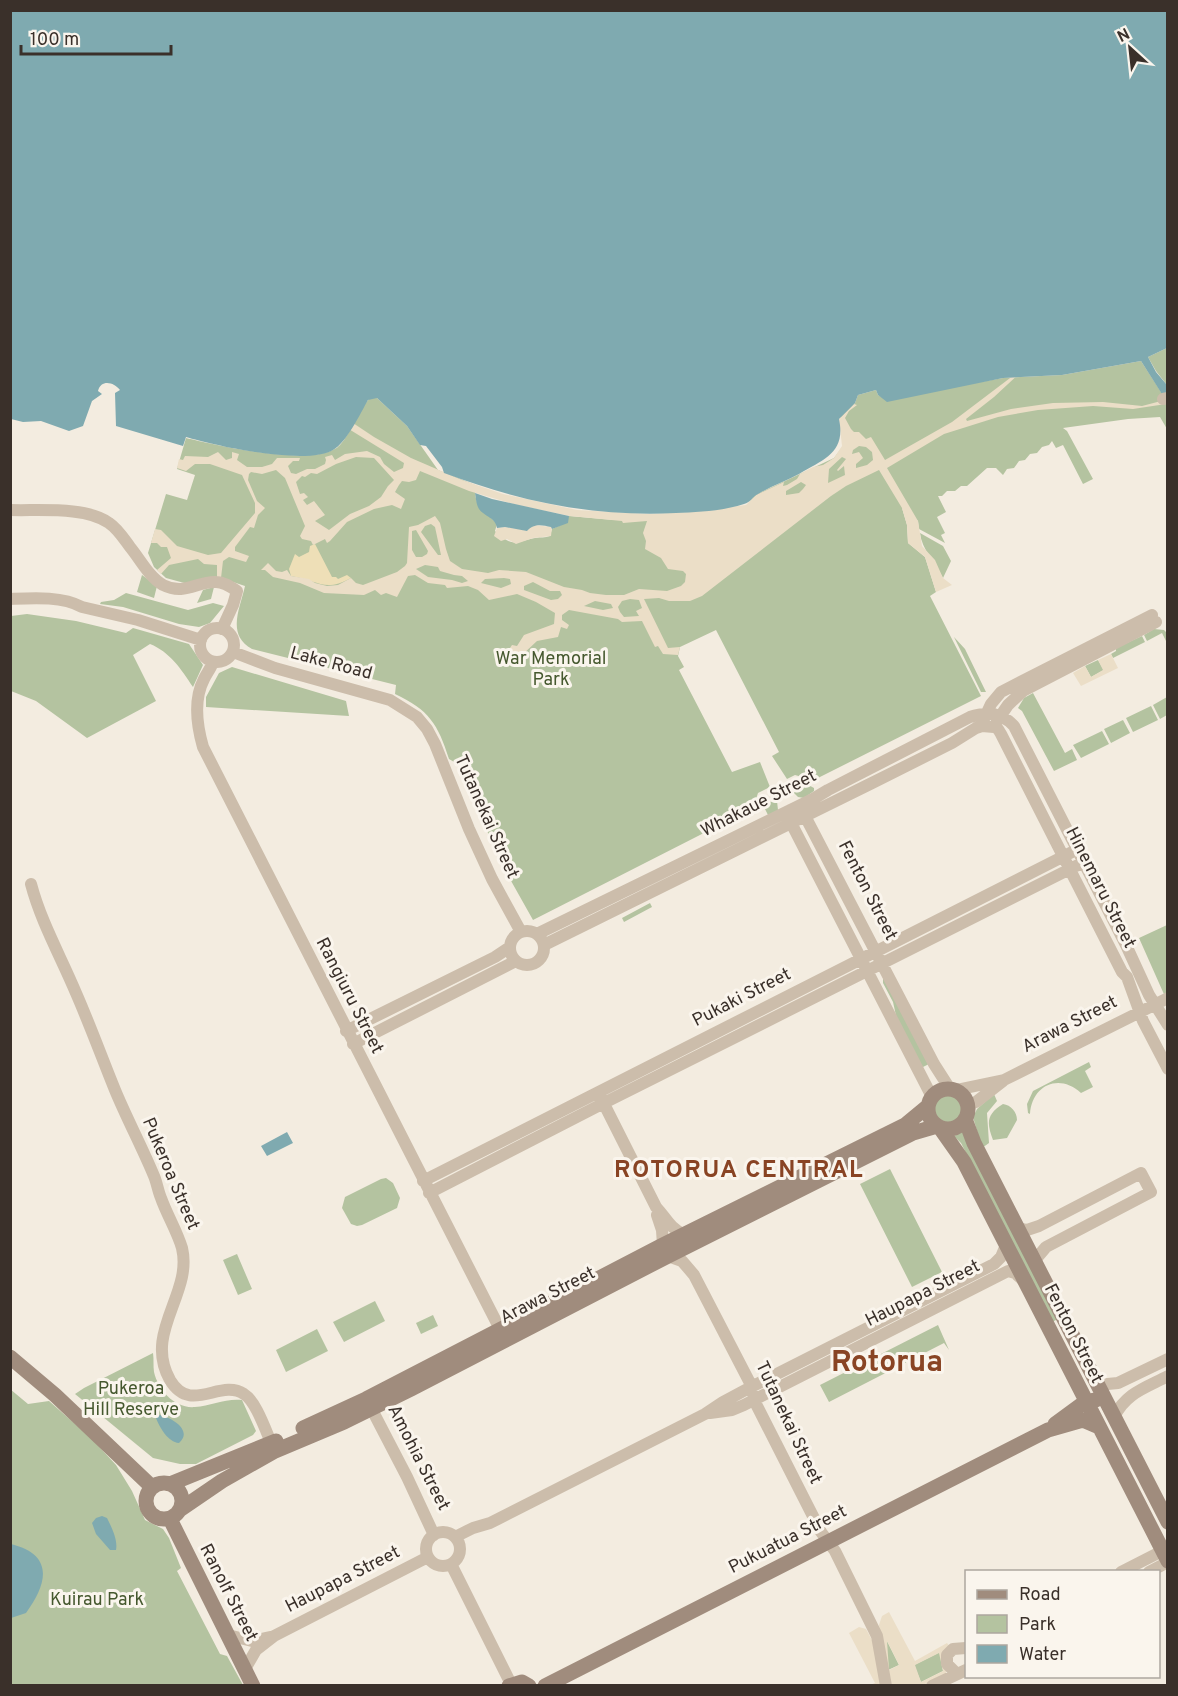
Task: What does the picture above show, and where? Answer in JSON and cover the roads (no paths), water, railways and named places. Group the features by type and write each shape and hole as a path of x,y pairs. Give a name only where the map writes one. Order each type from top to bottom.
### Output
{"main road":[{"path":"953,1090 966,1099 967,1112 957,1127 951,1129 939,1127 932,1121 930,1102 937,1092 953,1090"},
{"name":"Arawa Street","path":"170,1484 273,1447 369,1404 905,1125 930,1102"},
{"name":"Fenton Street","path":"967,1112 975,1143 1035,1260 1096,1406 1097,1426 1166,1555"},
{"name":"Arawa Street","path":"689,1239 913,1133 939,1127"},
{"name":"Fenton Street","path":"939,1127 958,1151 1024,1281 1096,1406 1167,1522"},
{"path":"10,1357 55,1395 152,1487"},
{"name":"Pukuatua Street","path":"545,1686 1096,1406"},
{"name":"Arawa Street","path":"175,1514 273,1447"},
{"path":"164,1482 180,1492 182,1498 175,1514 157,1518 148,1510 146,1498 152,1487 164,1482"},
{"name":"Ranolf Street","path":"175,1514 253,1686"},
{"path":"510,1685 522,1682 529,1686"}],"street":[{"path":"10,510 68,511 92,515 112,524 148,571 165,586 185,590 209,582 218,582 237,591 222,629"},
{"path":"10,599 60,600 74,603 201,640"},
{"path":"10,607 73,610 82,607"},
{"path":"1154,619 1023,691 1000,714 987,722 991,704 1001,692 1154,619"},
{"path":"212,629 222,629 231,636 234,647 225,660 213,662 202,654 201,640 212,629"},
{"name":"Lake Road","path":"232,652 275,668 390,700 417,717"},
{"name":"Rangiuru Street","path":"213,662 202,681 198,701 197,723 203,747 502,1334"},
{"name":"Hinemaru Street","path":"1000,714 1014,726 1167,1025"},
{"name":"Tutanekai Street","path":"417,717 428,729 469,829 492,879 521,932"},
{"name":"Hinemaru Street","path":"987,722 998,729 1122,972 1127,977 1139,1011 1167,1070"},
{"name":"Whakaue Street","path":"541,939 795,814 952,743 987,722"},
{"name":"Fenton Street","path":"795,814 816,872 868,972 930,1102"},
{"name":"Fenton Street","path":"795,814 883,964 934,1064 953,1090"},
{"name":"Pukaki Street","path":"429,1193 861,958 1078,849"},
{"name":"Pukaki Street","path":"423,1181 868,972 1084,862"},
{"name":"Pukeroa Street","path":"31,884 43,919 78,996 132,1130 156,1180 160,1196 182,1248 184,1267 182,1278 164,1326 163,1363 169,1378 187,1395 201,1396 232,1390 245,1394 251,1401 273,1447"},
{"path":"527,931 541,939 542,956 533,963 525,964 516,961 513,957 510,948 513,938 521,932 527,931"},
{"path":"346,1030 510,948"},
{"path":"353,1044 516,961"},
{"name":"Arawa Street","path":"967,1112 1004,1080 1167,998"},
{"name":"Arawa Street","path":"953,1090 1004,1080"},
{"path":"601,1098 656,1207 669,1226 689,1239"},
{"path":"1018,1227 1027,1230 1039,1226 1141,1173 1151,1192 1046,1247 1035,1260"},
{"path":"656,1207 666,1251"},
{"name":"Tutanekai Street","path":"689,1239 694,1275"},
{"name":"Haupapa Street","path":"457,1542 705,1414 732,1410 753,1393 994,1264 1001,1257 1006,1245"},
{"name":"Tutanekai Street","path":"666,1251 682,1261 694,1275 816,1522 835,1551 876,1636 886,1686"},
{"name":"Haupapa Street","path":"753,1393 1008,1271 1016,1273 1024,1281"},
{"name":"Pukuatua Street","path":"1096,1406 1118,1383 1167,1359"},
{"name":"Pukuatua Street","path":"1096,1406 1119,1407 1132,1394 1167,1376"},
{"name":"Amohia Street","path":"369,1404 408,1477 434,1535"},
{"name":"Amohia Street","path":"428,1557 426,1547 434,1535 445,1533 457,1542"},
{"path":"428,1557 438,1565 451,1564 456,1560 457,1542"},
{"path":"1126,1570 1166,1555"},
{"path":"1151,1570 1166,1555"},
{"name":"Haupapa Street","path":"245,1669 256,1650 274,1636 428,1557"},
{"path":"451,1564 510,1685"},
{"name":"Haupapa Street","path":"228,1635 252,1641 274,1636"},
{"path":"961,1672 947,1664 947,1655 952,1649 965,1647"},
{"path":"932,1686 961,1672"}],"water":[{"path":"10,11 1167,11 1167,348 1148,357 1156,372 1167,385 1167,402 1141,361 1062,375 1003,378 887,402 878,395 876,390 858,395 855,403 839,419 839,439 836,447 825,459 768,488 746,503 710,511 645,514 587,510 558,505 501,492 444,473 426,446 420,445 407,426 377,398 368,400 353,427 333,450 303,456 261,453 186,437 183,446 116,426 115,393 120,390 108,383 100,387 98,391 102,394 92,401 83,426 69,431 41,421 23,422 11,419"},
{"path":"475,493 569,516 568,523 552,529 548,526 535,526 527,531 497,528 492,519 479,509"},
{"path":"287,1132 293,1143 267,1156 261,1146"},
{"path":"160,1415 175,1422 183,1430 183,1438 179,1443 171,1440 162,1430 156,1418"},
{"path":"102,1516 107,1518 113,1530 116,1550 110,1550 96,1534 92,1523 96,1518"},
{"path":"11,1544 35,1555 41,1563 43,1572 39,1592 26,1613 11,1618"}],"district":[{"name":"ROTORUA CENTRAL","path":"739,1171"},
{"name":"Rotorua","path":"887,1363"}],"park label":[{"name":"War Memorial Park","path":"551,669"},
{"name":"Pukeroa Hill Reserve","path":"131,1399"},
{"name":"Kuirau Park","path":"97,1600"}]}
